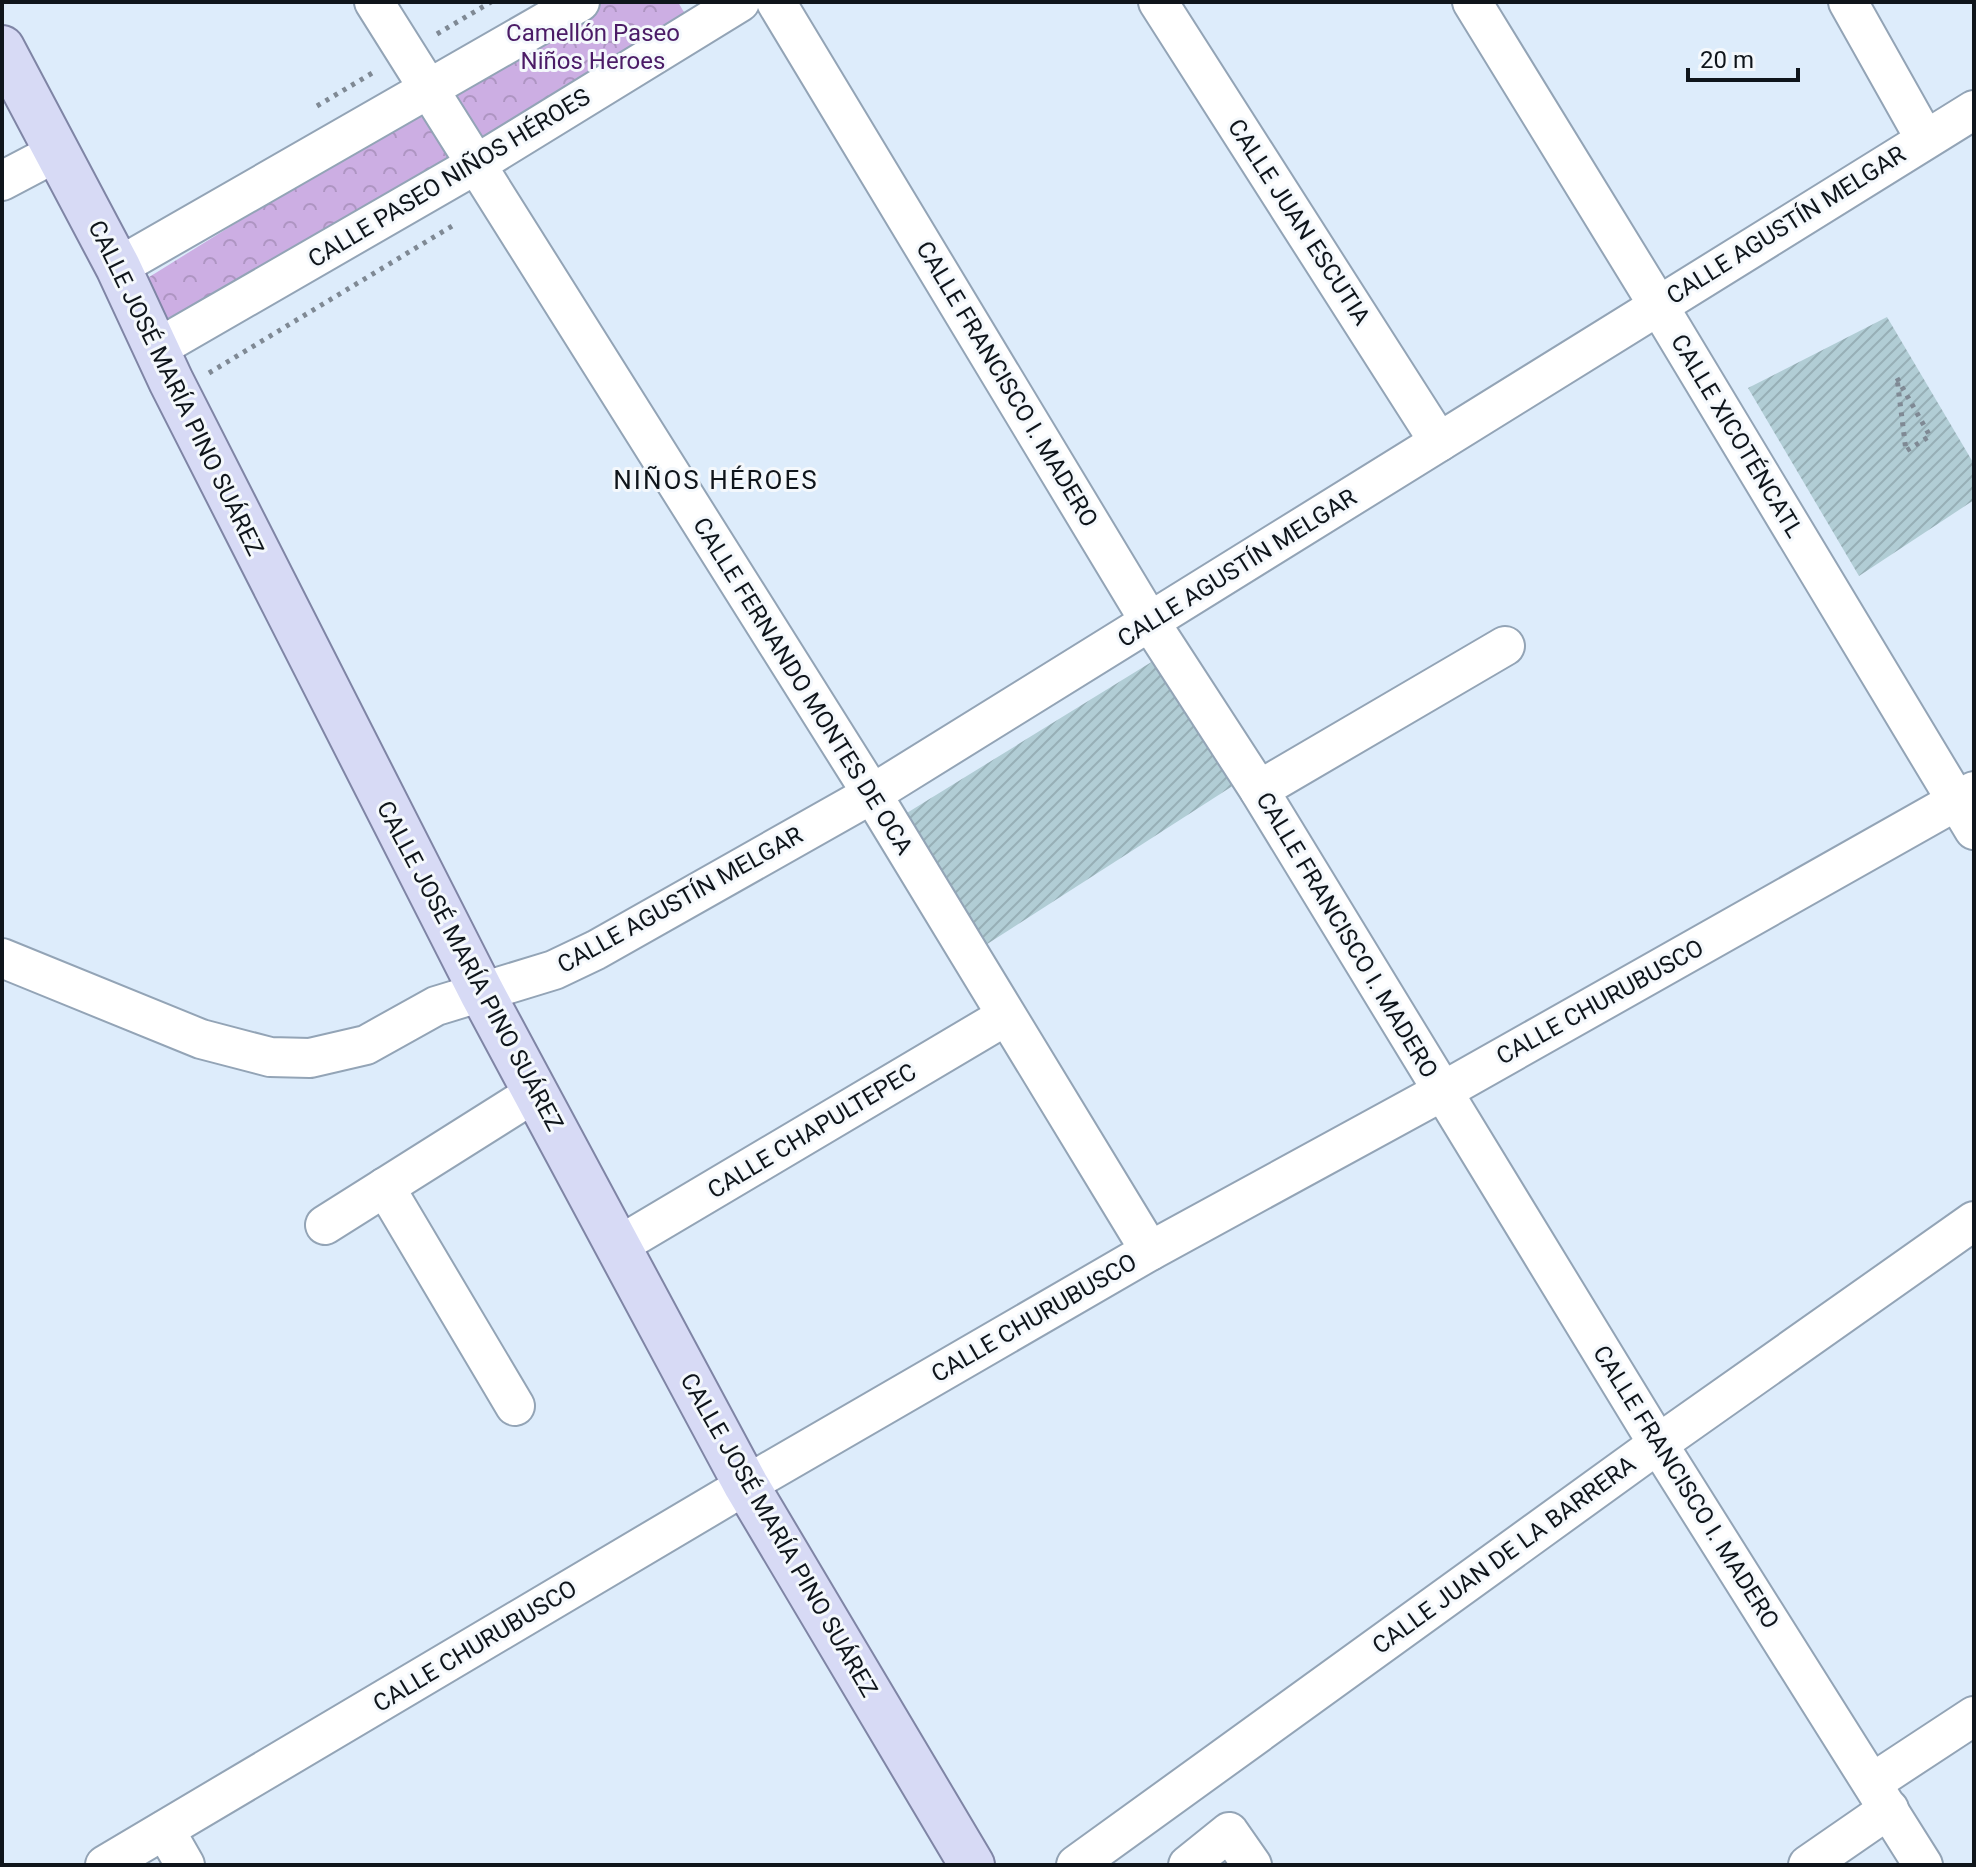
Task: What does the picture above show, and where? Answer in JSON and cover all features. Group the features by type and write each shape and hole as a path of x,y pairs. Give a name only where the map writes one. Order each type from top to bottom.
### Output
{"main road":[{"name":"CALLE JOSÉ MARÍA PINO SUÁREZ","path":"7,68 57,152 118,267 156,349 482,993 746,1485 972,1865"}],"street":[{"name":"CALLE FERNANDO MONTES DE OCA","path":"374,2 872,794 1150,1251"},
{"path":"118,267 580,2"},
{"name":"CALLE PASEO NIÑOS HÉROES","path":"156,349 475,165 740,2"},
{"name":"CALLE FRANCISCO I. MADERO","path":"776,2 1150,622 1259,790 1658,1444 1923,1865"},
{"name":"CALLE JUAN ESCUTIA","path":"1158,2 1439,442"},
{"name":"CALLE XICOTÉNCATL","path":"1472,2 1968,807"},
{"path":"1848,2 1925,139"},
{"name":"CALLE AGUSTÍN MELGAR","path":"2,958 201,1039 270,1057 310,1058 366,1045 436,1006 554,970 596,950 872,794 1974,110"},
{"path":"2,181 57,152"},
{"path":"1259,790 1505,646"},
{"name":"CALLE CHURUBUSCO","path":"105,1865 746,1485 1150,1251 1968,807"},
{"name":"CALLE CHAPULTEPEC","path":"618,1246 1006,1016"},
{"path":"325,1225 536,1092"},
{"path":"385,1187 515,1406"},
{"name":"CALLE JUAN DE LA BARRERA","path":"1076,1865 1658,1444 1974,1221"},
{"path":"1810,1865 1880,1796 1974,1716"},
{"path":"165,1830 185,1865"},
{"path":"1188,1865 1229,1832 1252,1865"}],"path":[{"path":"1897,378 1930,436 1906,451 1903,422 1897,378"}],"green space":[{"name":"Camellón Paseo Niños Heroes","path":"591,2 678,2 685,14 181,345 146,279"}],"building":[{"path":"1887,317 1974,464 1974,500 1859,576 1748,388"},
{"path":"1166,653 1245,778 981,948 902,816"}],"district":[{"name":"NIÑOS HÉROES","path":"716,480"}]}
